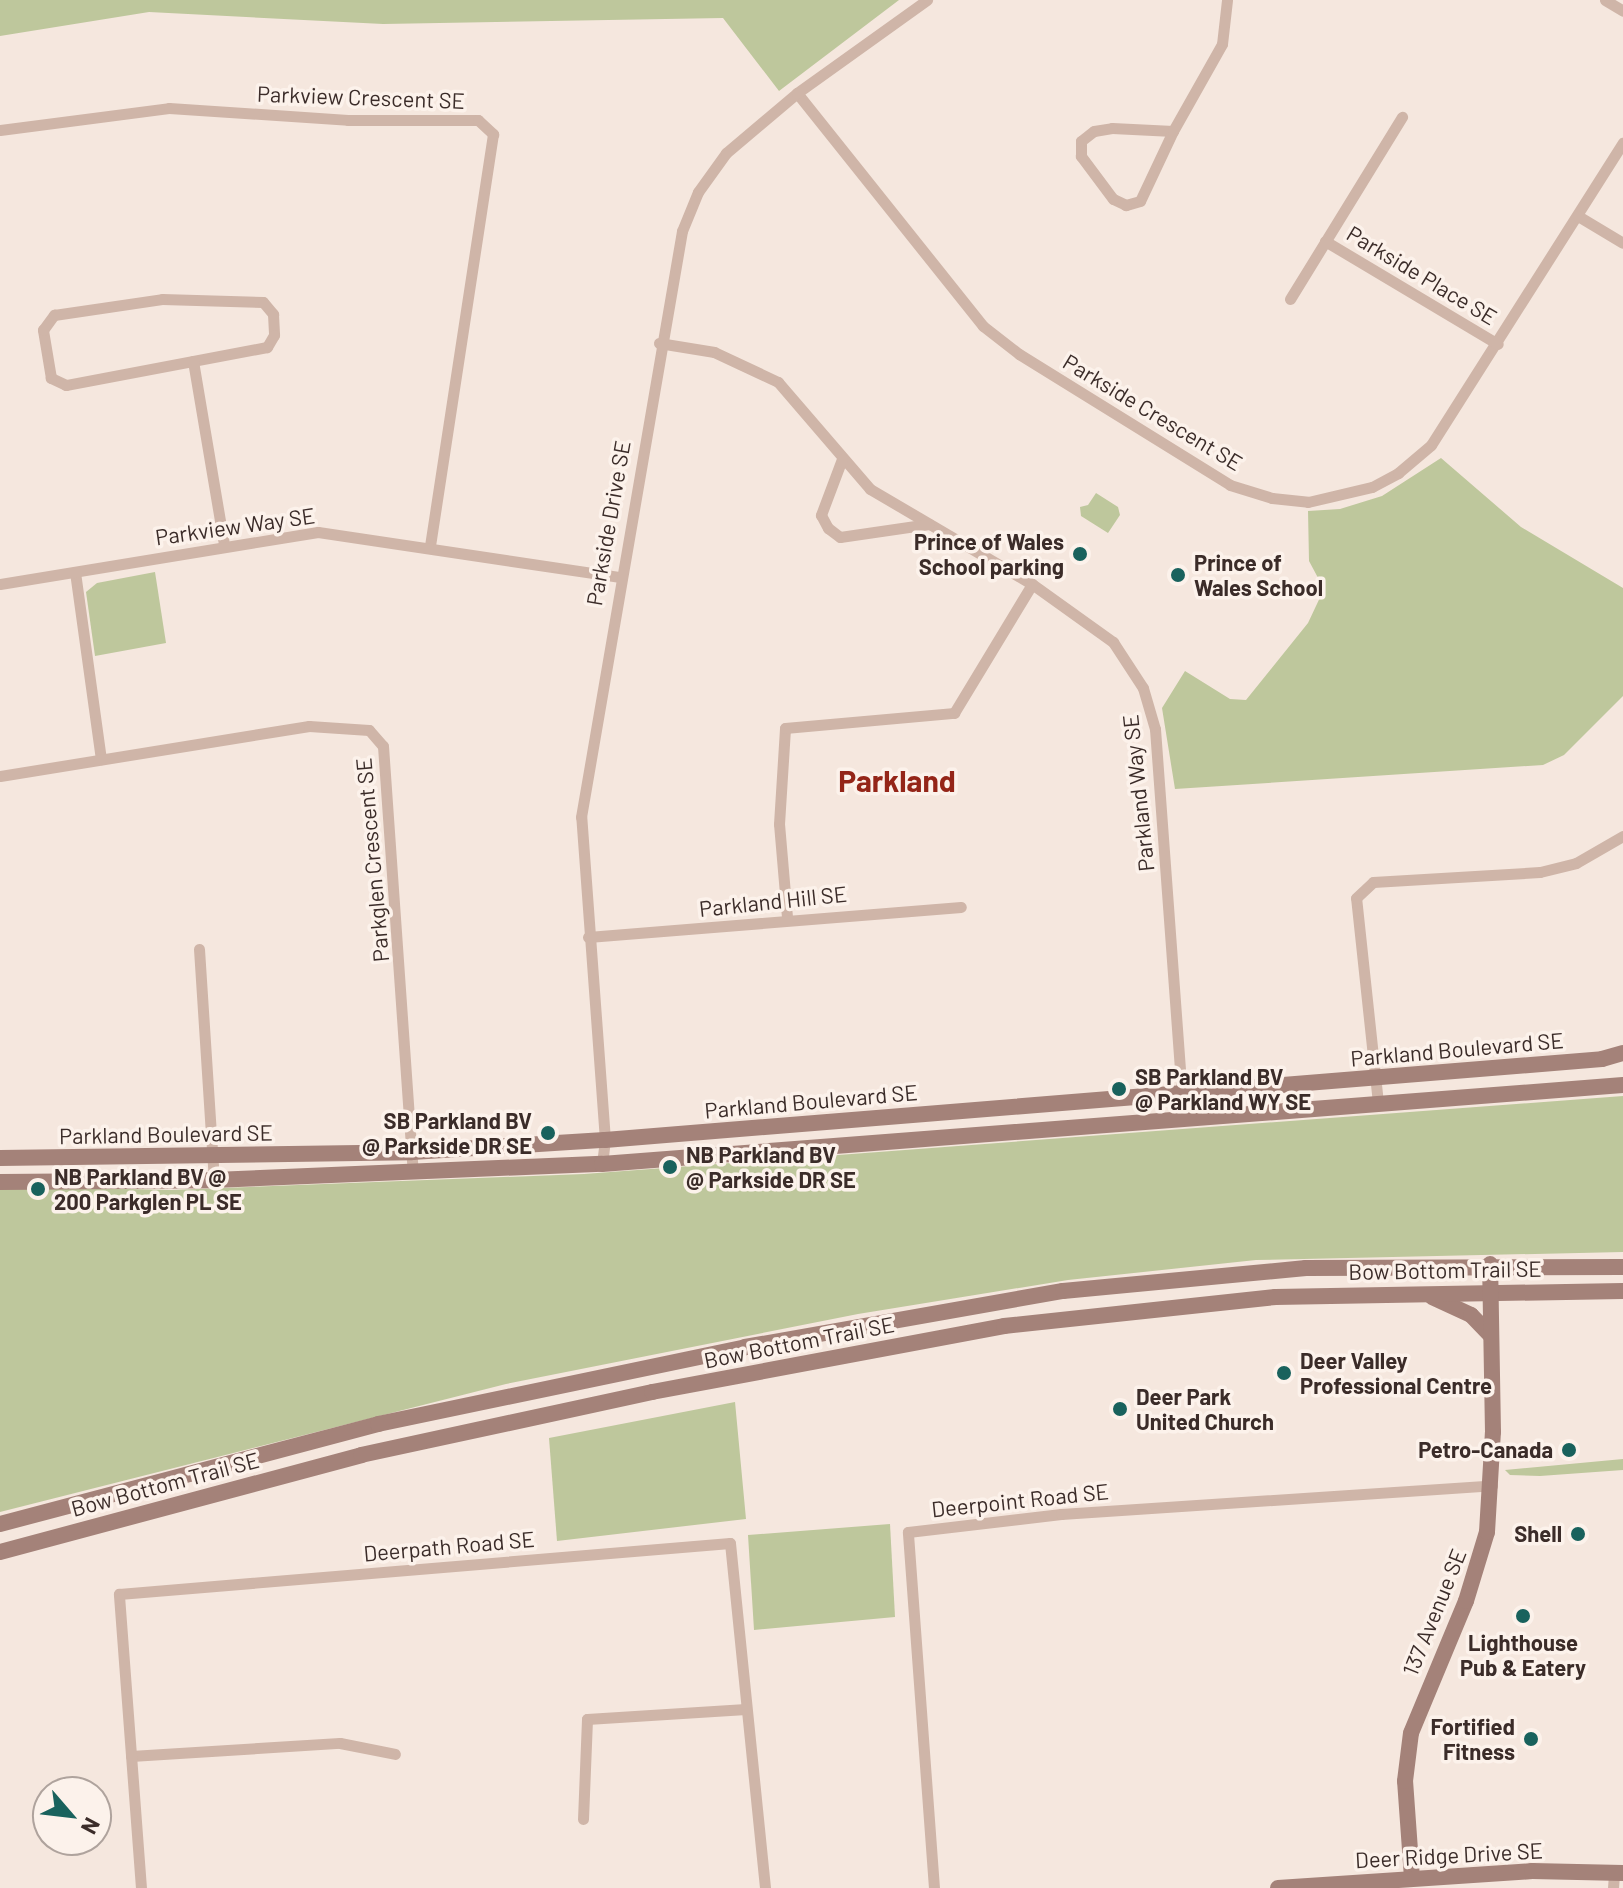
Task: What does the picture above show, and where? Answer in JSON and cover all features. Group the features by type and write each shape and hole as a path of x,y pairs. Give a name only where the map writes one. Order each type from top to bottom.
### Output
{"street":[{"name":"Parkside Drive SE","path":"602,1164 605,1140 581,817 659,343 682,231 698,192 726,153 797,93 927,0"},
{"path":"1173,131 1094,131 1081,141 1081,156 1113,199 1126,205 1140,201 1150,188 1173,131 1222,44 1227,0"},
{"path":"1605,0 1623,11"},
{"name":"Parkside Crescent SE","path":"797,93 983,326 1019,354 1230,485 1272,498 1308,502 1385,480 1431,445 1623,143"},
{"name":"Parkview Crescent SE","path":"0,130 169,108 348,120 478,120 493,134 430,545"},
{"name":"Parkside Place SE","path":"1290,299 1402,117"},
{"path":"1578,216 1623,243"},
{"name":"Parkside Place SE","path":"1325,241 1498,344"},
{"path":"162,299 263,302 273,314 274,335 267,347 193,361 66,385 51,378 43,330 54,315 162,299"},
{"name":"Parkland Way SE","path":"659,343 714,352 755,367 778,382 870,489 1032,584 1113,642 1150,706 1161,780 1184,1120"},
{"path":"193,361 224,544"},
{"path":"842,459 821,515 828,528 840,537 929,523"},
{"name":"Parkview Way SE","path":"0,584 224,544 318,532 430,545 619,577"},
{"path":"75,572 101,759"},
{"path":"787,917 779,824 785,728 954,713 1032,584"},
{"name":"Parkglen Crescent SE","path":"0,776 309,726 369,730 383,746 413,1172"},
{"path":"1378,1103 1356,898 1373,882 1540,872 1576,863 1623,836"},
{"name":"Parkland Hill SE","path":"588,937 787,917 961,907"},
{"path":"199,949 214,1180"},
{"name":"Parkland Boulevard SE","path":"0,1158 412,1152 605,1140 1602,1059 1623,1053"},
{"name":"Parkland Boulevard SE","path":"0,1182 214,1180 602,1164 1378,1103 1605,1090 1623,1085"},
{"name":"Bow Bottom Trail SE","path":"0,1524 378,1424 745,1347 1033,1296 1306,1268 1490,1264 1623,1267"},
{"name":"137 Avenue SE","path":"1412,1878 1405,1781 1411,1733 1481,1561 1492,1485 1490,1264"},
{"name":"Bow Bottom Trail SE","path":"0,1552 361,1455 881,1348 1128,1310 1275,1297 1491,1289 1623,1291"},
{"path":"1419,1294 1456,1306 1490,1335"},
{"name":"Deerpoint Road SE","path":"934,1888 908,1532 1061,1514 1492,1485"},
{"name":"Deerpath Road SE","path":"141,1888 119,1594 730,1543 765,1888"},
{"path":"583,1819 587,1719 746,1709"},
{"path":"131,1756 340,1743 395,1754"},
{"name":"Deer Ridge Drive SE","path":"1278,1888 1532,1871 1617,1878"}],"green space":[{"path":"0,0 899,0 779,91 723,18 383,24 149,12 0,36"},
{"path":"1441,458 1521,527 1623,588 1623,696 1564,755 1543,765 1175,789 1162,708 1185,671 1230,699 1246,700 1308,623 1324,589 1309,561 1308,511 1340,509 1382,496"},
{"path":"1096,493 1118,507 1120,515 1108,533 1081,516 1080,507 1088,505"},
{"path":"155,572 166,643 95,656 86,592 97,583"},
{"path":"1623,1096 1623,1252 1256,1260 1068,1280 858,1314 506,1384 0,1512 0,1186 171,1190 584,1174"},
{"path":"735,1402 746,1519 557,1541 549,1438"},
{"path":"1623,1459 1623,1470 1540,1476 1510,1475 1505,1470"},
{"path":"890,1524 895,1617 754,1630 748,1535"}],"place":[{"name":"Prince of Wales School parking","path":"1080,554"},
{"name":"Prince of Wales School","path":"1178,575"},
{"name":"SB Parkland BV @ Parkland WY SE","path":"1119,1089"},
{"name":"SB Parkland BV @ Parkside DR SE","path":"548,1133"},
{"name":"NB Parkland BV @ Parkside DR SE","path":"670,1167"},
{"name":"NB Parkland BV @ 200 Parkglen PL SE","path":"38,1189"},
{"name":"Deer Valley Professional Centre","path":"1284,1373"},
{"name":"Deer Park United Church","path":"1120,1409"},
{"name":"Petro-Canada","path":"1569,1450"},
{"name":"Shell","path":"1578,1534"},
{"name":"Lighthouse Pub & Eatery","path":"1523,1616"},
{"name":"Fortified Fitness","path":"1531,1739"}],"district":[{"name":"Parkland","path":"897,780"}]}
